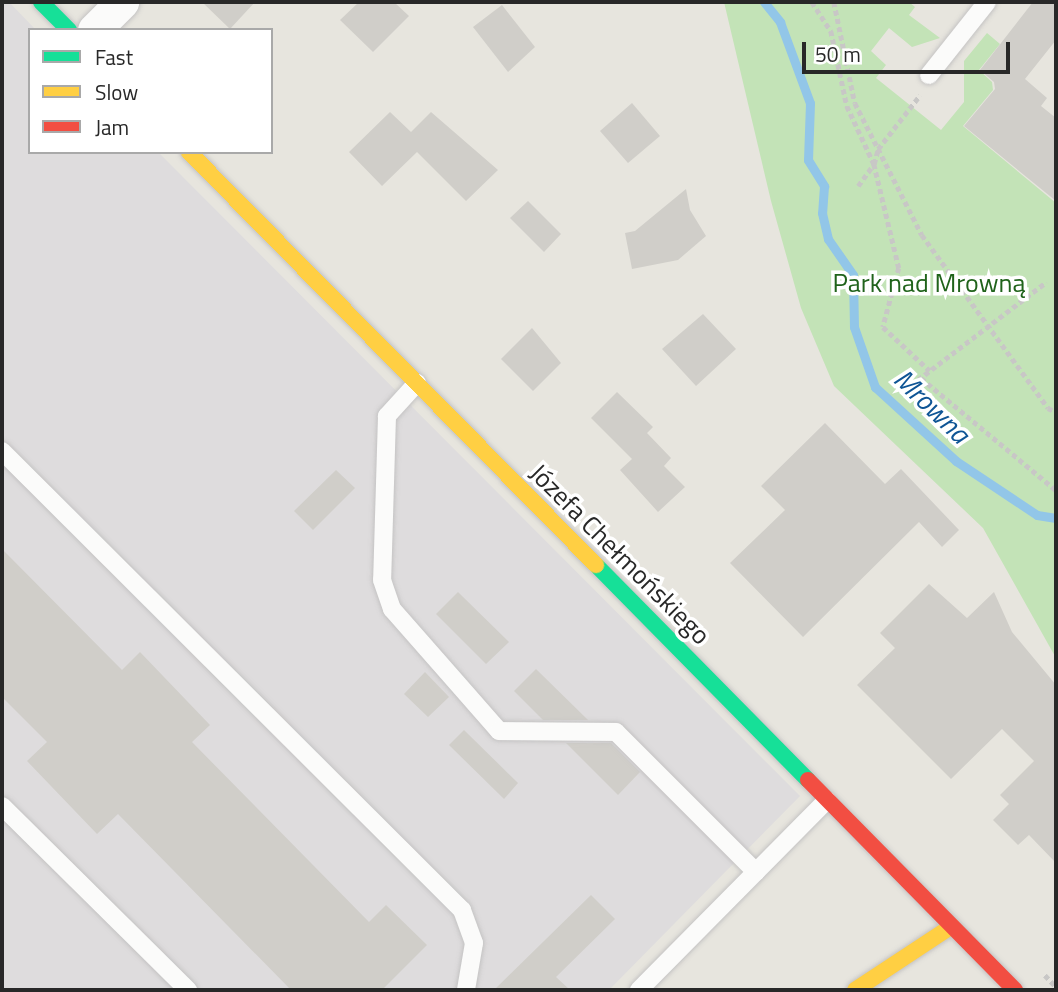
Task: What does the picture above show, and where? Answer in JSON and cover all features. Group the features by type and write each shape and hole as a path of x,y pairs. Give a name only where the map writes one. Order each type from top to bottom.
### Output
{"street":[{"path":"41,2 67,28"},
{"path":"96,28 122,2"},
{"name":"Józefa Chełmońskiego","path":"192,154 1015,990"},
{"path":"855,990 952,926"}],"lane":[{"path":"929,75 987,2"},
{"path":"417,383 387,416 382,580 392,609 499,731 617,732 756,872"},
{"path":"2,451 462,910 474,943 466,990"},
{"path":"639,990 827,800"},
{"path":"2,806 188,990"}],"path":[{"path":"812,2 831,31 847,106 874,164 899,268 883,327 930,371"},
{"path":"834,2 855,103 922,235 1048,408 1056,412"},
{"path":"858,186 874,164 878,149 919,99 929,75"},
{"path":"911,385 1046,282"},
{"path":"921,378 1056,490"}],"shaded area":[{"path":"2,2 9,2 34,28 28,28 28,154 160,154 800,796 609,990 2,990"}],"green space":[{"name":"Park nad Mrowną","path":"724,2 909,2 915,7 909,15 940,38 912,47 889,28 871,51 886,65 876,78 941,130 964,102 964,61 987,33 1000,44 979,70 992,82 993,90 963,126 1056,203 1056,658 983,528 834,386 801,308 771,201"}],"building":[{"path":"202,2 255,2 229,28"},
{"path":"359,2 394,2 409,16 373,52 340,20"},
{"path":"1033,2 1056,2 1056,40 1025,79 1047,98 1041,106 1056,118 1056,201 964,126 995,89 994,82 980,70"},
{"path":"502,5 535,47 508,72 473,27"},
{"path":"632,103 660,136 628,163 600,131"},
{"path":"390,112 411,132 431,112 498,170 466,201 417,152 382,186 349,152"},
{"path":"686,189 690,210 706,236 678,260 632,269 625,233 635,231"},
{"path":"528,201 561,234 544,252 510,218"},
{"path":"703,314 736,349 696,386 662,349"},
{"path":"532,328 561,363 533,391 501,359"},
{"path":"617,392 653,427 647,433 671,458 664,466 685,487 658,512 620,470 632,459 591,418"},
{"path":"825,423 885,484 901,469 959,530 942,547 919,522 803,637 730,563 785,510 761,486"},
{"path":"336,470 355,488 313,530 294,511"},
{"path":"2,549 122,670 140,652 210,725 192,742 369,922 386,905 427,945 382,990 291,990 118,814 97,834 27,761 47,742 2,697"},
{"path":"929,584 967,618 994,592 1012,632 1056,685 1056,863 1029,835 1018,845 993,820 1009,804 1000,795 1034,761 1002,729 951,779 857,685 895,648 880,633"},
{"path":"458,592 509,642 486,664 436,614"},
{"path":"536,669 588,720 543,720 514,691"},
{"path":"425,672 449,697 428,717 404,694"},
{"path":"464,730 518,783 504,799 449,745"},
{"path":"566,743 611,743 640,772 618,795"},
{"path":"591,895 615,919 556,977 570,990 494,990"}],"waterway":[{"name":"Mrowna","path":"764,2 780,22 810,103 808,160 824,186 822,213 828,239 853,275 854,327 875,387 956,461 1037,515 1056,518"}],"traffic: fast":[{"path":"41,2 67,28"},
{"path":"596,565 808,780"}],"traffic: slow":[{"path":"191,154 596,565"},
{"path":"855,990 952,926"}],"traffic: jam":[{"path":"808,780 1015,990"}]}
